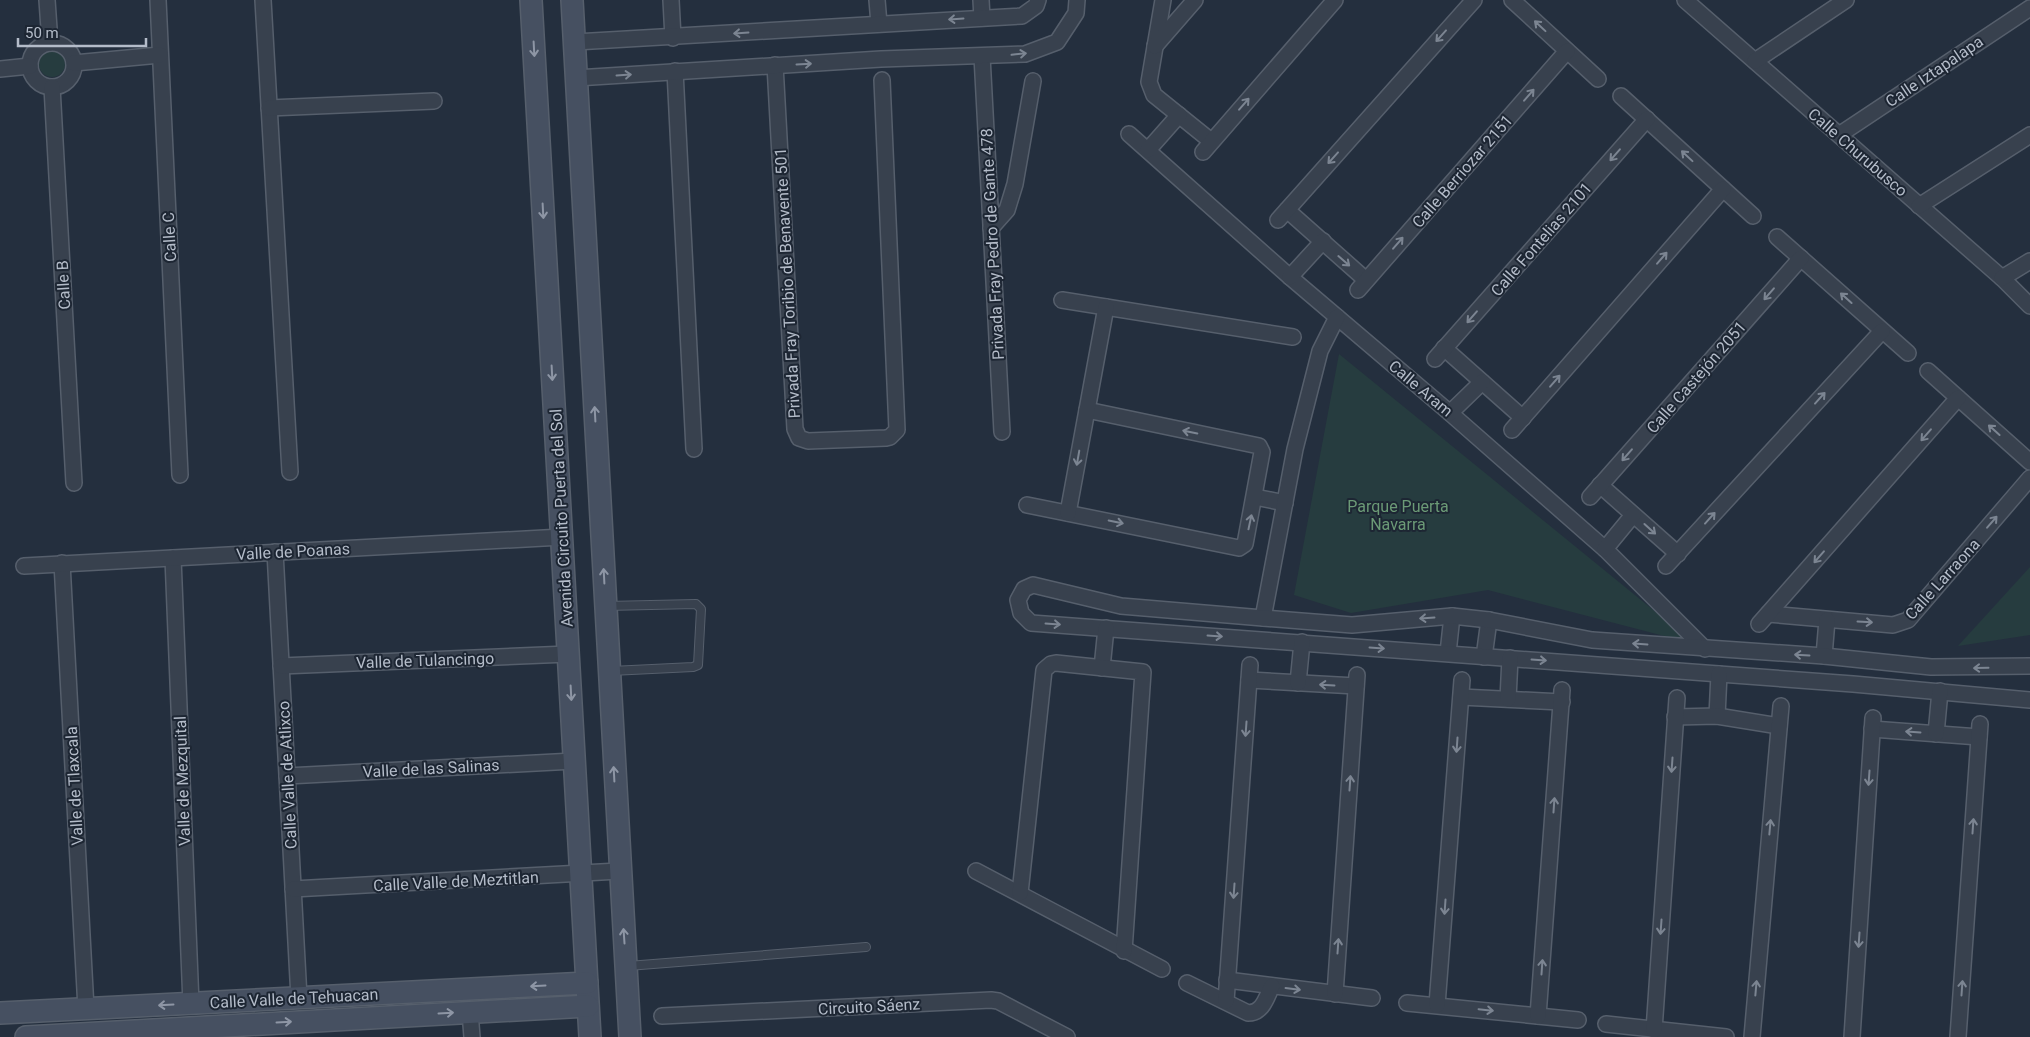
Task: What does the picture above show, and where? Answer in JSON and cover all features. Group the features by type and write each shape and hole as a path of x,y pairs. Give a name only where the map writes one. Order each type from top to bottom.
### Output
{"street":[{"path":"47,0 50,43"},
{"name":"Calle C","path":"158,0 180,475"},
{"path":"263,0 290,472"},
{"name":"Avenida Circuito Puerta del Sol","path":"531,0 590,1037"},
{"path":"572,0 619,871 630,1037"},
{"path":"671,0 673,38"},
{"path":"877,0 879,24"},
{"path":"981,0 982,18"},
{"path":"575,42 673,38 1022,16 1036,6 1038,0"},
{"path":"576,78 675,71 1025,54 1057,42 1076,13 1077,0"},
{"path":"1163,0 1148,82 1150,89 1179,115 1207,146 1335,0"},
{"path":"1155,46 1195,0"},
{"path":"1290,277 1322,242 1283,215 1474,0"},
{"path":"1512,0 1598,79"},
{"name":"Calle Churubusco","path":"1686,0 2002,278 2030,306"},
{"path":"1755,61 1846,0"},
{"name":"Calle Iztapalapa","path":"1839,135 2030,8"},
{"path":"50,43 57,43 69,50 74,63 71,76 60,86 52,87 46,86 35,79 30,66 33,54 44,44 50,43"},
{"name":"Calle Berriozar 2151","path":"1322,242 1362,285 1567,52"},
{"path":"74,63 160,55"},
{"name":"Privada Fray Pedro de Gante 478","path":"982,56 1002,432"},
{"path":"0,69 30,66"},
{"name":"Privada Fray Toribio de Benavente 501","path":"775,66 795,429 799,438 808,441 886,438 890,437 897,430 882,80"},
{"path":"675,71 694,449"},
{"path":"991,228 1007,210 1016,184 1032,81"},
{"name":"Calle B","path":"52,87 74,483"},
{"path":"1621,96 1753,216"},
{"path":"269,108 434,101"},
{"path":"1148,150 1179,115"},
{"name":"Calle Fontelias 2101","path":"1482,382 1440,354 1647,119"},
{"name":"Calle Aram","path":"1129,134 1290,277 1450,413 1605,549 1705,649"},
{"path":"1919,206 2030,135"},
{"path":"1512,430 1723,189"},
{"path":"1777,237 1908,353"},
{"name":"Calle Castejón 2051","path":"1590,497 1801,258"},
{"path":"2002,278 2030,261"},
{"path":"1062,300 1293,337"},
{"path":"1068,512 1106,308"},
{"path":"1263,618 1296,449 1320,351 1337,317"},
{"path":"1666,566 1882,331"},
{"path":"1928,371 2030,462"},
{"path":"1450,413 1482,382 1523,418"},
{"name":"Calle Larraona","path":"1958,398 1764,619 1827,620 1893,625 1908,620 2030,478"},
{"path":"1027,505 1239,548 1245,544 1262,452 1259,446 1087,410"},
{"path":"1600,485 1678,554"},
{"path":"1255,497 1285,503"},
{"path":"1605,549 1633,515"},
{"name":"Valle de Poanas","path":"24,566 562,537"},
{"name":"Calle Valle de Atlixco","path":"275,552 299,998"},
{"name":"Valle de Mezquital","path":"173,558 190,1004"},
{"name":"Valle de Tlaxcala","path":"62,563 86,1009"},
{"path":"2030,666 1931,667 1824,656 1592,640 1489,620 1452,616 1352,625 1263,618 1121,606 1033,584 1024,589 1018,600 1021,613 1031,622 1940,691 2030,700"},
{"path":"1448,653 1452,616"},
{"path":"1484,657 1489,620"},
{"path":"1824,656 1827,620"},
{"path":"1102,668 1106,628"},
{"path":"1298,683 1302,642"},
{"name":"Valle de Tulancingo","path":"281,666 568,654"},
{"path":"1508,699 1510,658"},
{"path":"1020,893 1044,670 1051,664 1056,663 1143,672 1124,951"},
{"path":"1226,1001 1250,664"},
{"path":"1717,716 1720,674"},
{"path":"1249,680 1298,683 1357,680 1335,994"},
{"path":"1437,1005 1462,680"},
{"path":"1936,734 1940,691"},
{"path":"1460,697 1508,699 1562,696 1538,1016"},
{"path":"1654,1030 1677,698"},
{"path":"1752,1037 1781,706"},
{"path":"1675,717 1717,716 1779,726"},
{"path":"1852,1037 1873,724 1936,734 1979,730 1958,1037"},
{"name":"Valle de las Salinas","path":"287,776 574,761"},
{"name":"Calle Valle de Meztitlan","path":"293,889 619,871"},
{"path":"976,871 1020,893 1124,951 1162,969"},
{"path":"1227,980 1372,998"},
{"name":"Calle Valle de Tehuacan","path":"0,1014 587,983"},
{"path":"1187,983 1248,1013 1256,1013 1260,1010 1272,986"},
{"name":"Circuito Sáenz","path":"662,1016 991,1000 998,1001 1067,1037"},
{"path":"244,1001 245,1024"},
{"path":"1407,1003 1578,1020"},
{"name":"Calle Valle de Tehuacan","path":"26,1037 588,1006"},
{"path":"470,1012 472,1037"},
{"path":"1606,1024 1726,1037"}],"lane":[{"path":"606,606 696,604 701,609 698,665 693,668 609,671"},
{"path":"626,966 866,947"}],"green space":[{"path":"52,51 62,54 65,64 62,74 52,77 42,74 39,64 42,54"},
{"name":"Parque Puerta Navarra","path":"1339,354 1695,644 1488,590 1351,613 1294,595"},
{"path":"2030,567 2030,635 1958,646"}]}
